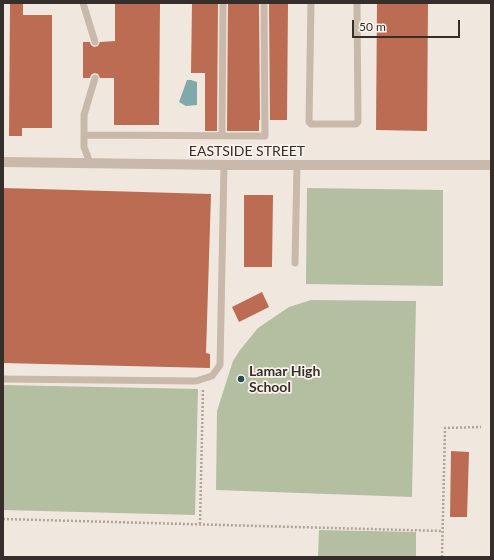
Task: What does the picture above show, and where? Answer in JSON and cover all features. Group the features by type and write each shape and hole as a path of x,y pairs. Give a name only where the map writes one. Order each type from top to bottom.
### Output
{"street":[{"name":"EASTSIDE STREET","path":"3,162 224,165 491,165"}],"lane":[{"path":"84,3 95,42"},
{"path":"222,136 223,3"},
{"path":"84,135 265,136 264,3"},
{"path":"310,3 309,122 311,124 356,124 358,122 357,3"},
{"path":"90,163 84,147 84,115 95,78"},
{"path":"3,379 196,381 212,376 220,365 224,165"},
{"path":"296,263 297,165"}],"path":[{"path":"200,524 203,379"},
{"path":"442,557 445,428 481,427"},
{"path":"3,519 442,531"}],"green space":[{"path":"307,188 443,190 443,286 306,284"},
{"path":"311,300 416,301 412,497 216,490 217,411 233,361 258,328 289,307"},
{"path":"3,385 198,389 195,515 3,510"},
{"path":"319,530 416,532 416,557 318,557"}],"water":[{"path":"187,80 197,82 197,105 186,106 179,102"}],"building":[{"path":"10,3 23,3 23,15 52,15 52,128 22,128 22,136 9,136"},
{"path":"115,3 160,3 159,125 114,125 114,78 100,78 98,74 94,73 90,78 83,78 83,42 90,42 94,47 98,46 100,42 115,41"},
{"path":"192,3 218,3 217,131 205,131 205,73 191,73"},
{"path":"228,3 259,3 259,131 227,131"},
{"path":"269,3 288,3 287,120 270,120"},
{"path":"377,3 428,3 427,131 376,130"},
{"path":"3,188 211,194 206,353 210,354 210,368 3,363"},
{"path":"244,195 273,195 272,267 244,267"},
{"path":"262,292 269,307 239,322 232,307"},
{"path":"451,451 469,452 467,517 450,517"}],"place":[{"name":"Lamar High School","path":"241,379"}]}
